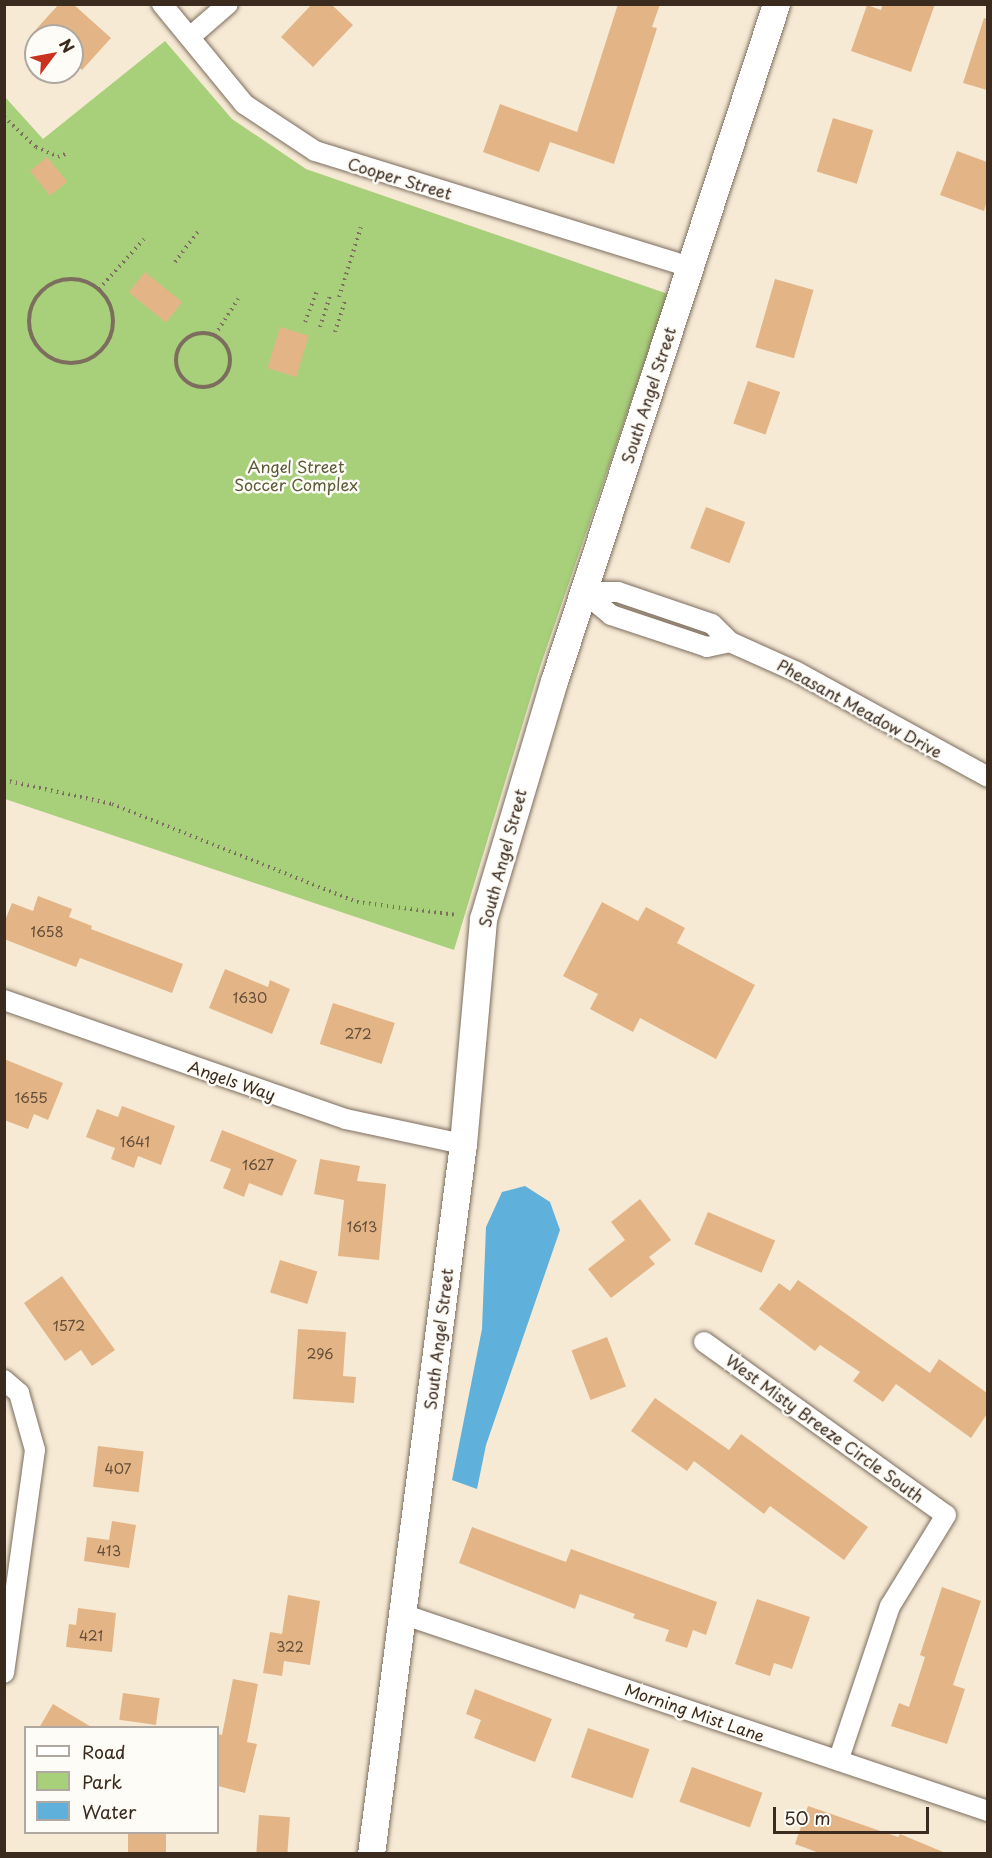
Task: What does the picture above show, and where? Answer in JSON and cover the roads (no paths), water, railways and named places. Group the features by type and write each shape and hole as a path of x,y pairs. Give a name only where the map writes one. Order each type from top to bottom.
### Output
{"street":[{"name":"Cooper Street","path":"162,4 244,104 315,151 690,267"},
{"path":"190,38 228,4"},
{"name":"South Angel Street","path":"371,1854 463,1144 483,919 583,592 776,4"},
{"name":"Pheasant Meadow Drive","path":"583,592 618,592 712,624 730,642 796,672 987,777"},
{"name":"Angels Way","path":"4,1000 346,1119 463,1144"},
{"name":"West Misty Breeze Circle South","path":"704,1342 946,1515 891,1606 838,1761"},
{"path":"4,1380 19,1393 35,1450 4,1673"},
{"name":"Morning Mist Lane","path":"402,1614 987,1811"}],"water":[{"path":"525,1186 550,1202 560,1230 486,1445 477,1489 452,1480 482,1329 486,1227 502,1192"}],"park label":[{"name":"Angel Street Soccer Complex","path":"296,475"}]}
